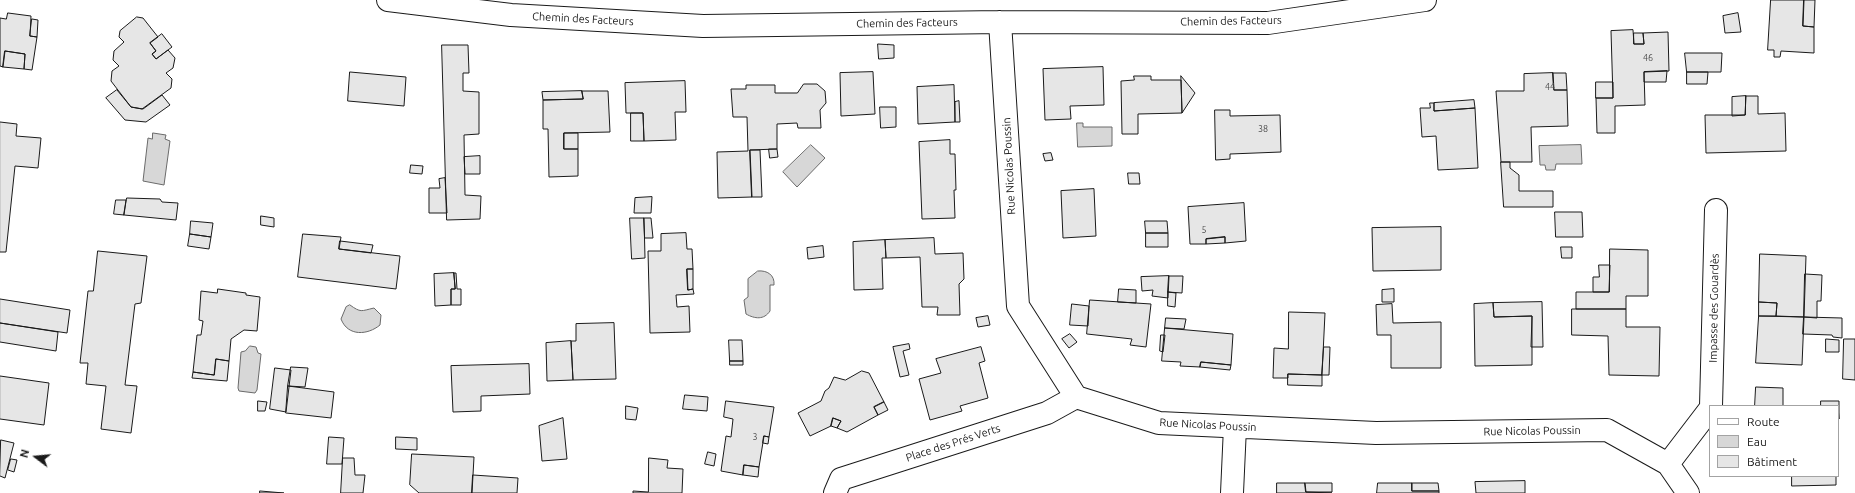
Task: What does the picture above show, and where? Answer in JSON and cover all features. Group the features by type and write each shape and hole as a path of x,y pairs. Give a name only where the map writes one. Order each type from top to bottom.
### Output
{"street":[{"name":"Chemin des Facteurs","path":"388,0 511,15 703,26 1000,22 1268,23 1425,0"},
{"name":"Rue Nicolas Poussin","path":"1000,22 1018,306 1076,397 1159,423 1376,433 1607,430 1668,464 1688,493"},
{"name":"Impasse des Gouardès","path":"1712,405 1716,210"},
{"name":"Place des Prés Verts","path":"835,493 841,480 1047,413 1076,397"},
{"path":"1668,464 1709,410"},
{"path":"1232,493 1235,427"}],"water":[{"path":"1077,123 1083,123 1083,127 1112,127 1112,146 1078,147"},
{"path":"153,133 166,135 165,139 170,141 164,185 143,181 148,138 152,139"},
{"path":"811,145 825,158 797,187 783,172"},
{"path":"1581,145 1582,164 1556,164 1555,170 1546,170 1545,165 1540,165 1539,146"},
{"path":"758,271 767,272 772,276 774,281 774,285 770,285 770,311 765,316 759,318 746,314 744,300 748,297 748,279"},
{"path":"350,305 361,311 374,308 381,315 380,325 370,331 364,332 348,329 341,319 346,307"},
{"path":"250,346 256,347 258,353 261,354 257,390 255,393 239,391 238,388 241,352 245,351"}],"building":[{"path":"1771,0 1804,0 1803,26 1814,27 1814,53 1781,51 1780,57 1774,57 1774,50 1768,50"},
{"path":"1804,0 1815,0 1814,27 1803,26"},
{"path":"8,13 31,16 30,36 37,37 32,70 24,69 25,54 5,51 3,67 0,66 0,18 6,19"},
{"path":"1738,13 1741,32 1725,33 1723,16"},
{"path":"137,17 143,18 158,37 150,43 156,51 152,54 156,59 168,50 175,58 173,68 166,73 172,79 171,88 142,109 131,107 111,81 112,71 119,66 113,60 114,51 124,42 119,37 120,31"},
{"path":"32,19 38,20 37,37 30,36"},
{"path":"1633,30 1634,44 1644,44 1643,33 1668,32 1669,71 1644,72 1645,105 1615,106 1615,133 1597,133 1596,98 1613,98 1611,31"},
{"path":"1634,33 1643,33 1644,44 1634,44"},
{"path":"162,34 172,47 156,59 152,54 156,51 150,43"},
{"path":"878,44 894,45 894,58 879,59"},
{"path":"442,45 468,45 469,73 463,73 463,91 479,92 479,134 464,135 465,195 481,196 480,219 447,220"},
{"path":"5,51 25,54 24,69 3,67"},
{"path":"1685,53 1722,53 1721,72 1687,72"},
{"path":"1103,67 1104,105 1070,106 1071,119 1045,120 1043,69"},
{"path":"1667,71 1666,82 1644,82 1644,72"},
{"path":"350,72 406,77 404,106 348,101"},
{"path":"873,72 875,114 841,116 840,73"},
{"path":"1687,72 1708,72 1707,84 1687,84"},
{"path":"1553,73 1554,90 1567,90 1568,126 1531,127 1532,162 1501,162 1496,91 1524,91 1524,74"},
{"path":"1553,73 1566,73 1567,90 1554,90"},
{"path":"1134,76 1151,76 1151,80 1181,80 1182,113 1138,114 1138,134 1122,134 1121,81 1134,80"},
{"path":"1181,76 1195,93 1182,113 1181,80"},
{"path":"685,81 686,112 675,112 676,140 644,141 643,113 626,113 625,83"},
{"path":"1596,82 1613,82 1613,98 1596,98"},
{"path":"804,84 817,84 825,91 826,103 820,110 821,128 798,128 797,123 777,124 777,149 750,150 752,197 718,198 717,152 748,151 747,117 733,117 731,89 746,89 746,85 775,85 775,93 797,93"},
{"path":"954,85 955,122 918,124 917,87"},
{"path":"117,90 131,107 143,109 162,95 170,105 146,122 125,120 106,98"},
{"path":"582,91 608,91 610,132 564,133 564,149 578,149 578,176 549,177 548,129 543,129 543,100 583,99"},
{"path":"582,91 583,99 543,100 542,92"},
{"path":"1746,96 1758,96 1758,114 1785,113 1786,151 1706,153 1705,115 1745,115"},
{"path":"1746,96 1745,115 1732,116 1732,97"},
{"path":"1474,100 1475,108 1434,111 1434,103"},
{"path":"959,101 960,122 955,122 955,102"},
{"path":"1430,103 1434,103 1434,111 1475,108 1478,168 1438,170 1436,136 1422,137 1420,108 1430,108"},
{"path":"880,107 896,107 896,127 881,128"},
{"path":"1215,110 1230,110 1230,116 1280,115 1281,152 1230,154 1230,159 1216,160"},
{"path":"631,113 643,113 644,141 631,141"},
{"path":"0,122 17,124 16,136 41,138 38,168 15,166 6,252 0,252"},
{"path":"564,133 578,133 578,149 564,149"},
{"path":"950,140 950,154 955,154 955,218 922,219 919,142"},
{"path":"769,149 777,149 778,157 770,158"},
{"path":"750,150 760,150 762,197 752,197"},
{"path":"1051,153 1053,160 1045,161 1043,154"},
{"path":"480,156 480,174 465,174 464,157"},
{"path":"1501,162 1510,162 1510,168 1519,175 1519,191 1553,191 1553,207 1504,207"},
{"path":"411,165 423,166 422,174 410,173"},
{"path":"1128,173 1139,173 1140,184 1129,184"},
{"path":"445,178 447,213 429,213 429,188 440,188 439,179"},
{"path":"1094,189 1096,236 1063,238 1061,191"},
{"path":"652,197 651,213 634,213 635,198"},
{"path":"127,198 160,199 162,202 178,203 176,220 124,215"},
{"path":"116,200 126,200 124,215 114,214"},
{"path":"1244,203 1246,241 1225,243 1225,237 1206,239 1206,244 1190,244 1188,207"},
{"path":"1555,212 1582,212 1583,237 1556,237"},
{"path":"261,216 274,218 274,227 261,225"},
{"path":"630,218 644,218 645,258 632,259"},
{"path":"644,218 651,218 653,238 645,238"},
{"path":"191,221 213,223 211,237 190,234"},
{"path":"1145,221 1167,221 1168,233 1146,233"},
{"path":"1441,227 1441,270 1373,271 1372,228"},
{"path":"686,233 687,249 692,249 693,269 687,269 688,290 693,289 694,294 676,295 677,307 689,306 690,332 650,333 648,251 661,251 661,234"},
{"path":"1146,233 1168,233 1168,247 1146,247"},
{"path":"190,234 211,237 209,249 188,246"},
{"path":"303,234 341,237 339,249 400,256 396,289 298,277"},
{"path":"1225,237 1225,243 1206,244 1206,239"},
{"path":"934,238 935,254 963,253 964,279 959,284 960,315 937,315 938,307 922,307 920,257 886,258 885,240"},
{"path":"885,240 886,258 882,258 883,289 854,290 853,242"},
{"path":"340,241 373,245 371,253 339,249"},
{"path":"823,246 824,257 808,259 807,248"},
{"path":"1561,247 1572,247 1572,258 1562,258"},
{"path":"1610,249 1648,250 1648,296 1626,296 1626,309 1576,309 1576,292 1609,292"},
{"path":"98,251 147,256 141,303 135,304 125,385 137,386 131,433 101,429 106,386 86,384 88,363 80,363 88,291 93,291"},
{"path":"1760,254 1806,256 1804,317 1776,316 1777,303 1759,302"},
{"path":"1599,265 1610,265 1609,292 1593,292 1593,277 1599,277"},
{"path":"687,269 693,269 693,289 688,290"},
{"path":"454,273 455,289 451,289 451,305 435,306 434,274"},
{"path":"454,273 456,273 457,289 461,289 461,305 451,305 451,289 455,289"},
{"path":"1805,274 1822,275 1821,301 1817,301 1817,318 1804,317"},
{"path":"1169,276 1183,276 1182,293 1168,292"},
{"path":"1169,276 1168,298 1152,296 1153,290 1142,291 1141,277"},
{"path":"218,289 246,293 246,295 260,297 257,331 244,330 231,339 229,361 216,359 214,375 193,372 197,335 201,335 203,321 199,320 201,291 217,293"},
{"path":"1119,289 1136,290 1136,303 1118,302"},
{"path":"1394,289 1394,302 1382,302 1382,290"},
{"path":"1168,292 1176,293 1175,307 1168,306"},
{"path":"0,299 70,310 67,333 0,323"},
{"path":"1090,300 1151,304 1146,347 1130,345 1132,339 1087,334"},
{"path":"1542,302 1543,347 1531,347 1532,316 1494,317 1493,303"},
{"path":"1759,302 1777,303 1776,316 1759,316"},
{"path":"1493,303 1494,317 1532,316 1532,365 1475,366 1474,304"},
{"path":"1072,304 1089,306 1088,326 1070,325"},
{"path":"1392,304 1393,323 1441,322 1441,368 1391,368 1391,335 1377,335 1376,305"},
{"path":"1572,309 1626,309 1626,327 1660,327 1659,376 1609,375 1608,336 1572,335"},
{"path":"1289,312 1325,313 1322,375 1288,374 1288,378 1273,378 1274,348 1288,349"},
{"path":"988,316 990,325 978,327 976,318"},
{"path":"1759,316 1804,317 1802,365 1756,363"},
{"path":"1804,317 1842,318 1842,338 1833,337 1832,335 1803,334"},
{"path":"1166,318 1186,319 1184,329 1165,328"},
{"path":"0,323 58,332 56,351 0,342"},
{"path":"614,323 616,379 573,380 571,341 576,341 576,324"},
{"path":"1165,328 1233,334 1231,365 1201,362 1200,367 1180,366 1181,362 1162,361"},
{"path":"1070,334 1077,342 1069,348 1062,339"},
{"path":"1161,335 1165,335 1163,352 1160,351"},
{"path":"1826,339 1839,340 1839,352 1826,352"},
{"path":"1844,339 1855,339 1855,380 1843,379"},
{"path":"729,340 742,340 743,361 730,361"},
{"path":"571,341 573,380 547,381 546,343"},
{"path":"909,344 910,349 903,351 909,375 900,377 893,347"},
{"path":"981,347 985,361 979,363 988,398 960,406 962,411 930,420 919,379 941,373 936,359"},
{"path":"1324,347 1330,347 1329,375 1322,375"},
{"path":"216,359 229,361 227,381 192,378 193,372 214,375"},
{"path":"730,361 743,361 743,365 730,365"},
{"path":"1201,362 1231,365 1230,370 1200,367"},
{"path":"529,364 530,394 481,396 481,411 453,412 451,366"},
{"path":"291,367 308,368 305,387 288,386"},
{"path":"275,368 291,370 286,412 270,409"},
{"path":"862,371 869,373 884,402 874,407 878,415 847,432 837,428 841,421 833,418 831,426 810,436 798,413 821,401 825,391 829,388 834,377 845,380"},
{"path":"1288,374 1322,375 1322,386 1288,385"},
{"path":"0,376 49,383 44,425 0,419"},
{"path":"288,386 334,392 331,418 286,413"},
{"path":"1756,387 1783,388 1783,405 1755,405"},
{"path":"685,395 708,397 707,411 683,409"},
{"path":"258,401 267,402 265,411 258,411"},
{"path":"726,401 774,407 769,437 764,436 759,467 744,465 743,475 721,471 726,436 731,437 733,419 724,417"},
{"path":"1821,401 1839,401 1839,405 1821,405"},
{"path":"884,402 888,410 878,415 874,407"},
{"path":"626,406 638,408 636,420 626,419"},
{"path":"563,418 567,459 542,461 539,426"},
{"path":"833,418 841,421 837,428 831,426"},
{"path":"764,436 769,437 768,444 763,443"},
{"path":"329,437 344,438 342,464 327,464"},
{"path":"396,437 417,438 417,450 396,449"},
{"path":"1,440 14,443 5,478 0,476"},
{"path":"708,452 716,454 714,466 705,464"},
{"path":"412,454 474,457 472,493 419,493 410,485"},
{"path":"343,458 354,458 355,475 365,475 363,493 341,493"},
{"path":"649,458 668,460 667,468 683,469 682,493 633,493 633,491 648,492"},
{"path":"11,459 17,460 14,472 8,470"},
{"path":"744,465 759,467 758,477 743,475"},
{"path":"473,475 518,478 517,493 472,493"},
{"path":"1792,477 1836,477 1836,485 1792,486"},
{"path":"1525,481 1525,493 1476,493 1475,482"},
{"path":"1277,483 1305,483 1306,492 1332,493 1277,493"},
{"path":"1305,483 1332,483 1332,492 1306,492"},
{"path":"1378,483 1412,483 1412,491 1439,491 1439,493 1377,493"},
{"path":"1412,483 1438,483 1439,491 1412,491"},
{"path":"260,491 284,493 260,493"}]}
